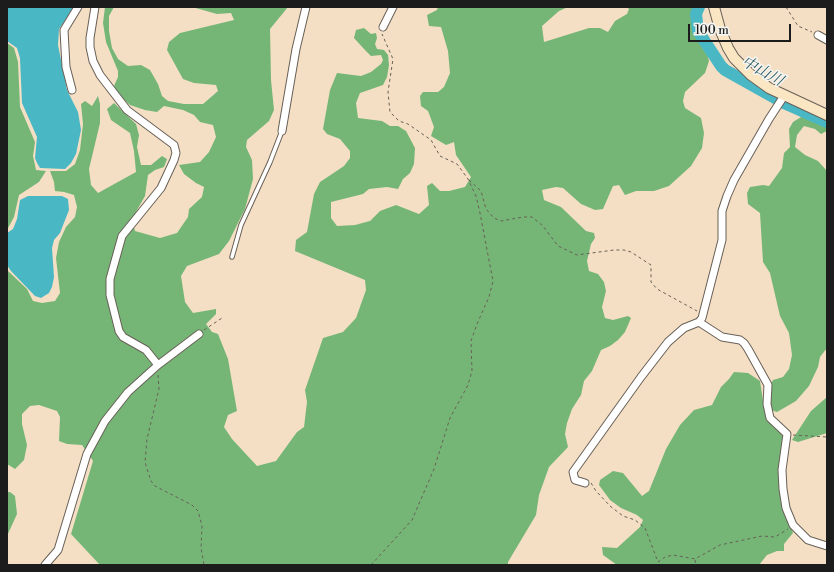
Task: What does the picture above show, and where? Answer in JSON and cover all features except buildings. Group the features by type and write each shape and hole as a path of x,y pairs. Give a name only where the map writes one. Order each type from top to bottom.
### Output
{"main road":[{"path":"714,7 722,37 734,58 782,100 827,115"}],"street":[{"path":"72,90 66,66 64,30 78,7"},
{"path":"95,7 90,47 93,61 100,75 127,110 174,145 176,153 161,188 122,236 110,280 110,295 119,331 123,337 146,350 158,365"},
{"path":"282,131 296,49 306,7"},
{"path":"383,27 393,7"},
{"path":"818,35 827,40"},
{"path":"585,483 575,480 573,472 668,342 684,328 698,322 704,314 722,240 722,211 727,196 734,180 769,119 782,100"},
{"path":"698,322 722,337 740,340 744,343 768,385 767,404 770,418 787,434 782,470 786,508 793,525 808,540 827,546"},
{"path":"45,565 58,550 87,454 96,435 128,392 158,365 199,334"}],"lane":[{"path":"232,257 241,224 270,162 282,131"}],"path":[{"path":"786,7 798,26 818,35"},
{"path":"372,565 412,520 434,469 450,418 468,385 472,370 471,341 477,324 490,297 493,281 479,208 468,180 461,168 440,156 431,140 408,124 399,121 390,112 388,92 393,59 391,51 382,37 383,27"},
{"path":"468,180 481,191 486,209 494,218 500,221 532,217 543,226 558,246 577,254 614,250 631,252 651,265 652,282 657,289 704,314"},
{"path":"199,334 222,318"},
{"path":"158,365 159,389 147,439 146,462 151,481 155,486 192,506 198,511 202,526 201,548 204,565"},
{"path":"787,434 809,438 827,437"},
{"path":"585,483 591,482 596,491 623,516 635,520 645,528 658,562 665,557 673,555 695,559 709,550 728,543 762,536 775,538 793,525"},
{"path":"695,559 696,565"}],"green space":[{"path":"105,7 114,7 109,16 109,31 112,48 118,59 128,66 141,65 150,70 158,84 162,96 168,101 184,104 203,104 218,91 216,85 194,83 183,79 167,50 169,42 180,33 234,20 231,13 217,14 192,7 288,7 270,29 271,80 274,110 269,121 247,140 246,147 252,160 253,179 245,209 229,241 219,254 187,266 181,276 185,302 193,313 216,309 216,314 206,324 212,332 218,334 228,359 237,411 228,415 224,427 232,439 257,466 276,461 297,432 304,427 307,402 305,390 323,338 343,332 356,318 366,290 365,280 295,251 296,240 307,232 314,194 320,182 344,166 350,158 350,151 340,139 327,134 323,129 330,90 337,73 361,76 371,72 381,64 383,60 381,55 371,56 354,38 356,30 364,28 371,34 376,33 377,38 375,44 377,49 384,50 388,55 389,65 387,77 383,85 360,93 356,103 358,118 382,121 390,126 398,126 406,131 415,148 414,164 410,173 403,179 398,189 387,187 369,189 363,194 331,202 331,218 337,226 355,225 370,221 380,211 396,205 419,214 429,205 427,186 432,183 440,191 449,191 465,187 471,177 456,155 454,142 446,145 431,136 434,127 428,111 421,106 420,96 423,92 438,92 444,87 450,73 448,51 441,27 429,26 427,15 437,10 438,7 568,7 559,11 542,26 544,42 589,28 600,28 608,32 615,21 627,14 629,9 627,7 695,7 692,18 695,34 707,53 709,61 705,73 685,92 683,101 685,108 701,118 704,133 702,148 691,166 669,186 654,191 636,191 625,195 619,185 613,186 603,209 595,210 581,204 563,188 556,187 542,190 544,200 561,207 586,231 594,233 595,238 591,244 587,261 589,271 598,274 604,282 606,291 602,307 605,318 613,320 628,316 631,318 625,332 618,340 601,350 592,371 584,381 581,395 572,409 567,423 565,434 568,447 549,467 539,495 536,515 508,562 508,565 100,565 71,534 93,461 82,445 67,444 59,441 60,417 57,411 39,405 30,406 22,414 22,424 27,445 24,460 15,469 7,464 7,270 27,289 33,301 42,303 55,301 60,293 56,258 59,242 66,227 75,217 77,207 74,195 55,191 54,182 50,171 66,171 75,164 80,150 83,124 81,104 85,101 92,106 98,96 100,104 100,123 89,169 91,185 98,193 136,172 134,151 130,133 111,120 107,109 114,103 136,124 139,135 137,147 141,165 151,165 162,156 167,159 164,167 155,170 148,175 145,196 132,219 135,231 160,238 177,233 188,217 189,209 202,197 204,187 184,174 179,165 200,162 209,152 216,137 213,125 200,122 194,115 183,110 164,106 157,112 145,110 130,105 119,95 114,86 118,77 118,71 106,42 103,23"},
{"path":"7,43 14,48 18,62 20,107 35,142 33,156 36,170 46,171 39,182 19,195 14,217 7,230"},
{"path":"801,117 813,118 827,124 827,131 821,134 815,129 804,126 797,135 795,147 805,155 818,161 827,171 827,348 820,357 818,367 809,386 796,401 777,412 771,410 771,384 773,380 783,377 789,369 792,355 789,333 780,316 770,273 763,262 760,213 748,204 747,193 750,187 763,185 769,186 782,168 784,153 790,147 789,129 793,122"},
{"path":"734,372 748,373 760,381 765,414 772,425 783,436 780,461 787,516 793,533 784,544 784,551 777,551 767,555 759,565 617,565 603,555 602,547 617,548 640,527 643,520 610,500 599,485 600,480 613,471 623,473 642,496 649,491 666,449 680,425 694,410 712,405 721,387"},
{"path":"827,397 827,433 798,442 792,440 811,411"},
{"path":"7,492 10,492 15,496 17,514 7,536"}],"water":[{"path":"7,7 74,7 59,29 58,45 67,90 78,112 81,130 76,154 71,163 65,169 40,168 35,158 37,137 22,103 20,58 17,48 7,41"},
{"path":"28,196 62,196 68,199 69,210 60,233 54,240 52,248 54,277 52,287 49,293 41,298 35,296 7,265 7,233 13,229 17,219 20,200"}],"waterway":[{"name":"中山川","path":"699,7 696,14 698,31 725,70 784,103 827,122"}]}
